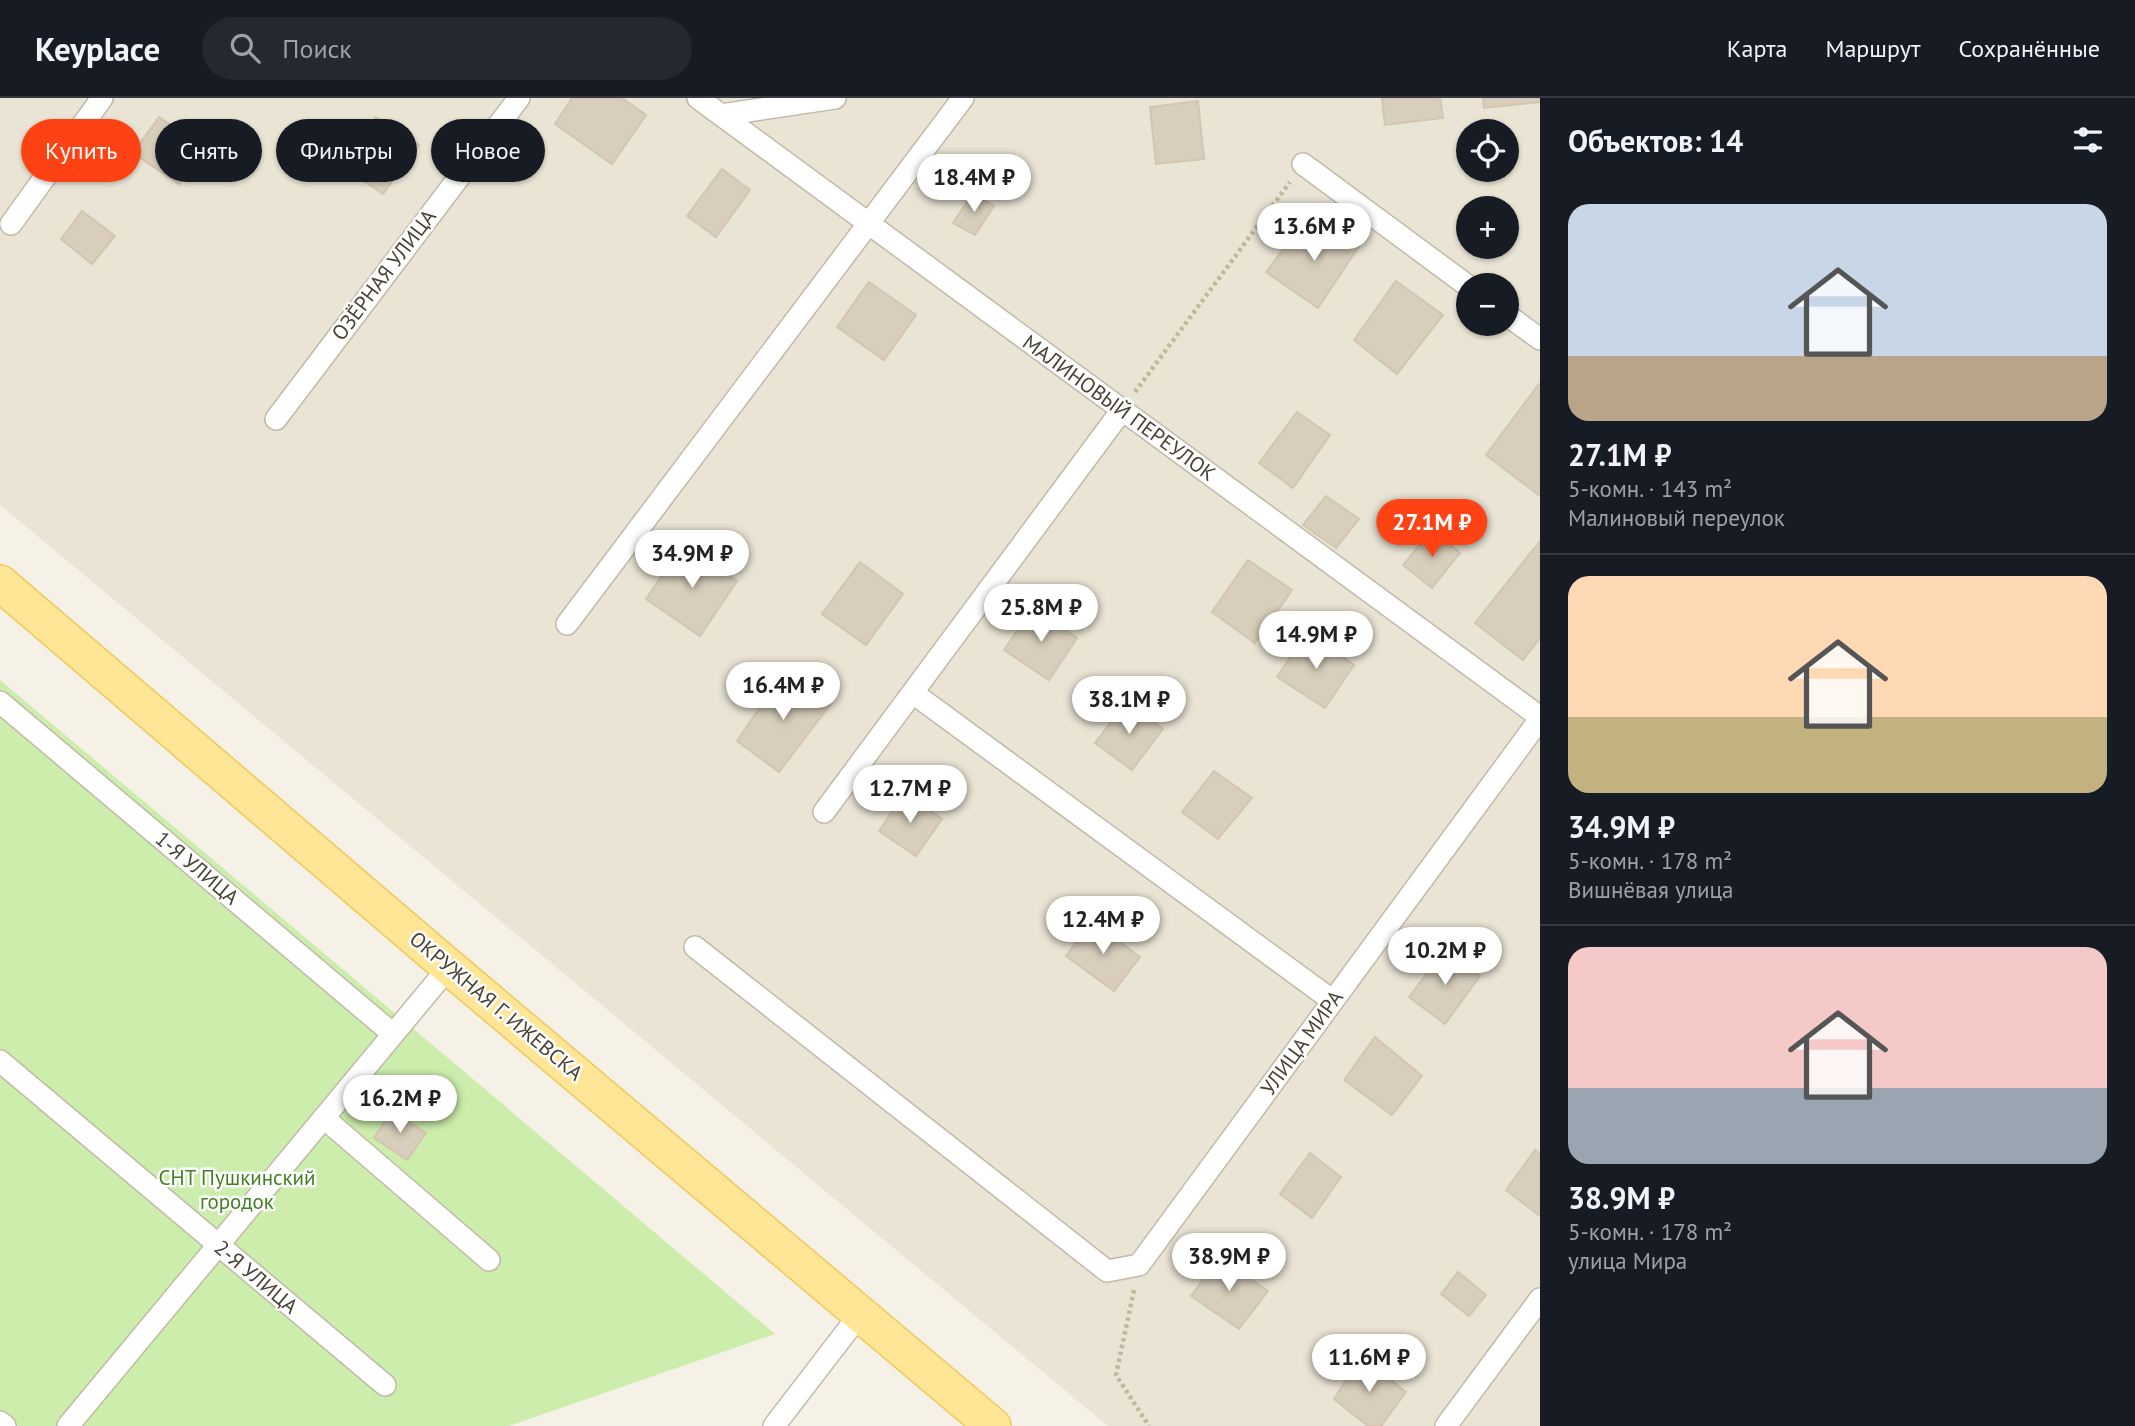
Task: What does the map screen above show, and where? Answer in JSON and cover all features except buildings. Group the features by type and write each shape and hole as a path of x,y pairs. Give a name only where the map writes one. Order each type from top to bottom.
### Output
{"main road":[{"name":"ОКРУЖНАЯ Г. ИЖЕВСКА","path":"0,583 449,967 993,1426"}],"street":[{"path":"11,223 102,98"},
{"name":"ОЗЁРНАЯ УЛИЦА","path":"275,419 519,98"},
{"name":"МАЛИНОВЫЙ ПЕРЕУЛОК","path":"698,98 1540,718"},
{"path":"721,115 835,98"},
{"path":"567,624 963,98"},
{"path":"1303,164 1456,277"},
{"path":"1519,324 1540,339"},
{"path":"824,812 1122,410"},
{"path":"913,693 1333,1001"},
{"name":"1-Я УЛИЦА","path":"0,702 393,1034"},
{"name":"УЛИЦА МИРА","path":"1139,1265 1540,718"},
{"path":"695,947 1107,1271 1139,1265"},
{"path":"68,1426 449,967"},
{"name":"2-Я УЛИЦА","path":"0,1061 385,1385"},
{"path":"324,1118 489,1260"},
{"path":"1446,1426 1540,1299"},
{"path":"774,1426 860,1314"},
{"path":"0,1422 5,1426"}],"path":[{"path":"1122,410 1303,164"},
{"path":"1139,1265 1116,1375 1149,1426"}],"shaded area":[{"path":"0,98 1540,98 1540,1426 1108,1426 0,505"}],"green space":[{"name":"СНТ Пушкинский городок","path":"0,680 775,1334 509,1426 0,1426"}]}
